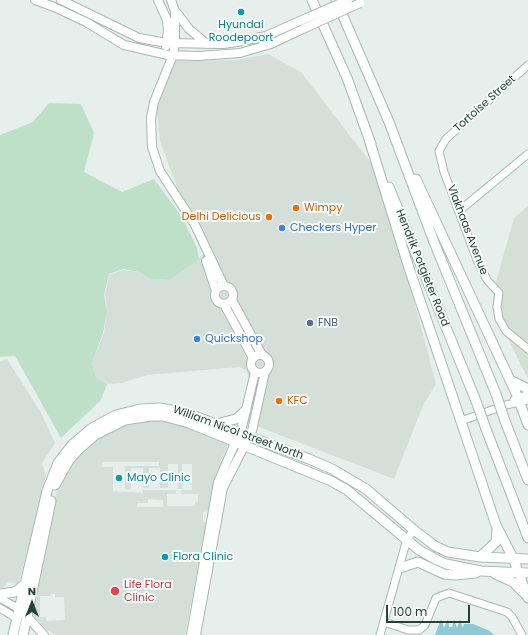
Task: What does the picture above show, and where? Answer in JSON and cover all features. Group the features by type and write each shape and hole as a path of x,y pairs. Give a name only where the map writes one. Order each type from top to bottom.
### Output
{"main road":[{"name":"Hendrik Potgieter Road","path":"312,0 347,78 369,139 476,401 528,538"},
{"name":"Hendrik Potgieter Road","path":"336,0 388,122 496,394 528,480"},
{"path":"388,122 510,380 524,405 528,425"},
{"path":"369,139 408,265 496,525 513,558 523,572 528,597"},
{"path":"510,380 528,388"},
{"name":"William Nicol Street North","path":"12,635 41,512 58,463 79,438 92,428 116,415 146,408 167,408 186,413 309,459 345,476 366,489 435,546 448,552 480,557 528,559"},
{"path":"216,424 236,419 246,410"},
{"name":"William Nicol Street North","path":"23,635 29,621 53,492 63,468 87,441 106,428 124,420 150,416 163,416 184,421 331,481 347,490 428,556 446,564 486,571 523,572"},
{"path":"480,557 496,542 498,537 496,525"},
{"path":"400,568 418,562 448,574 471,574 486,571 513,582 528,597"},
{"path":"0,594 15,592 25,584"}],"street":[{"path":"35,0 54,7 124,45 173,55 225,55 271,44 348,0"},
{"path":"62,0 139,38 171,43 207,44 223,44 266,36 364,2"},
{"path":"158,0 167,20 173,55 154,102 151,118 153,152 160,171 190,216 205,244 213,265 224,286 233,291 232,300 262,355 269,362 268,368 265,372 249,436 223,488 196,635"},
{"path":"171,0 175,11 184,24 207,44"},
{"path":"166,71 164,54 171,43 175,11"},
{"path":"103,21 105,34"},
{"path":"105,34 117,28"},
{"name":"Tortoise Street","path":"443,144 528,65"},
{"name":"Vlakhaas Avenue","path":"443,144 439,155 459,211 486,280 499,293 497,307 499,319 506,331 528,349"},
{"path":"459,211 528,154"},
{"path":"199,235 202,251 216,291 216,300 224,304 253,358 251,367 255,372"},
{"path":"216,291 220,287 224,286"},
{"path":"224,304 232,300"},
{"path":"253,358 262,355"},
{"path":"255,372 265,372"},
{"path":"190,635 215,494 220,474 239,433 255,372"},
{"path":"461,421 506,405 524,405 528,394"},
{"path":"380,635 407,540 414,530"},
{"path":"384,622 408,630 418,630 425,625 436,598 450,594 507,612 512,617 522,635"},
{"path":"0,598 19,609 44,635"},
{"path":"0,608 16,618 29,621"}],"shaded area":[{"path":"268,54 301,72 374,167 392,217 436,384 423,405 394,479 241,420 252,383 246,370 239,367 147,375 122,383 108,384 96,377 92,363 104,333 107,311 105,295 109,275 123,270 139,272 151,279 170,280 205,253 196,239 160,141 156,101 175,61 237,60"},
{"path":"528,206 528,379 492,307 496,282 514,218"},
{"path":"7,359 40,411 55,443 42,463 46,475 37,517 18,584 8,582 2,589 0,588 0,361"},
{"path":"153,420 185,425 229,442 215,476 209,511 203,512 203,522 207,522 185,635 56,635 46,629 33,615 52,508 59,483 77,456 98,436 125,424","holes":["102,462 159,462 159,466 125,466 125,489 131,489 131,468 143,468 143,488 149,488 149,468 160,468 160,488 168,488 168,464 178,464 178,489 182,489 182,464 192,464 192,490 182,490 181,492 182,494 198,494 198,502 195,502 194,506 167,506 167,494 176,494 176,490 143,490 143,493 113,491 113,467 102,467","148,499 163,500 163,507 137,507 137,503 148,503","50,594 55,594 55,597 64,597 65,620 46,621 46,617 40,617 40,596 50,596"]}],"green space":[{"path":"49,103 81,104 94,133 84,172 122,192 154,179 182,217 197,248 199,259 170,280 151,279 139,272 123,269 109,274 104,295 107,311 103,333 92,363 96,377 107,384 101,400 61,438 15,356 0,357 0,135 33,122"}],"water":[{"path":"441,619 444,628 448,619 449,627 452,627 454,619 457,628 460,619 463,628 464,624 473,624 490,631 494,635 435,635"}],"place":[{"name":"Hyundai Roodepoort","path":"241,12"},
{"name":"Wimpy","path":"296,208"},
{"name":"Delhi Delicious","path":"269,217"},
{"name":"Checkers Hyper","path":"282,228"},
{"name":"FNB","path":"310,323"},
{"name":"Quickshop","path":"197,339"},
{"name":"KFC","path":"279,401"},
{"name":"Mayo Clinic","path":"119,478"},
{"name":"Flora Clinic","path":"165,557"},
{"name":"Life Flora Clinic","path":"115,591"}]}
